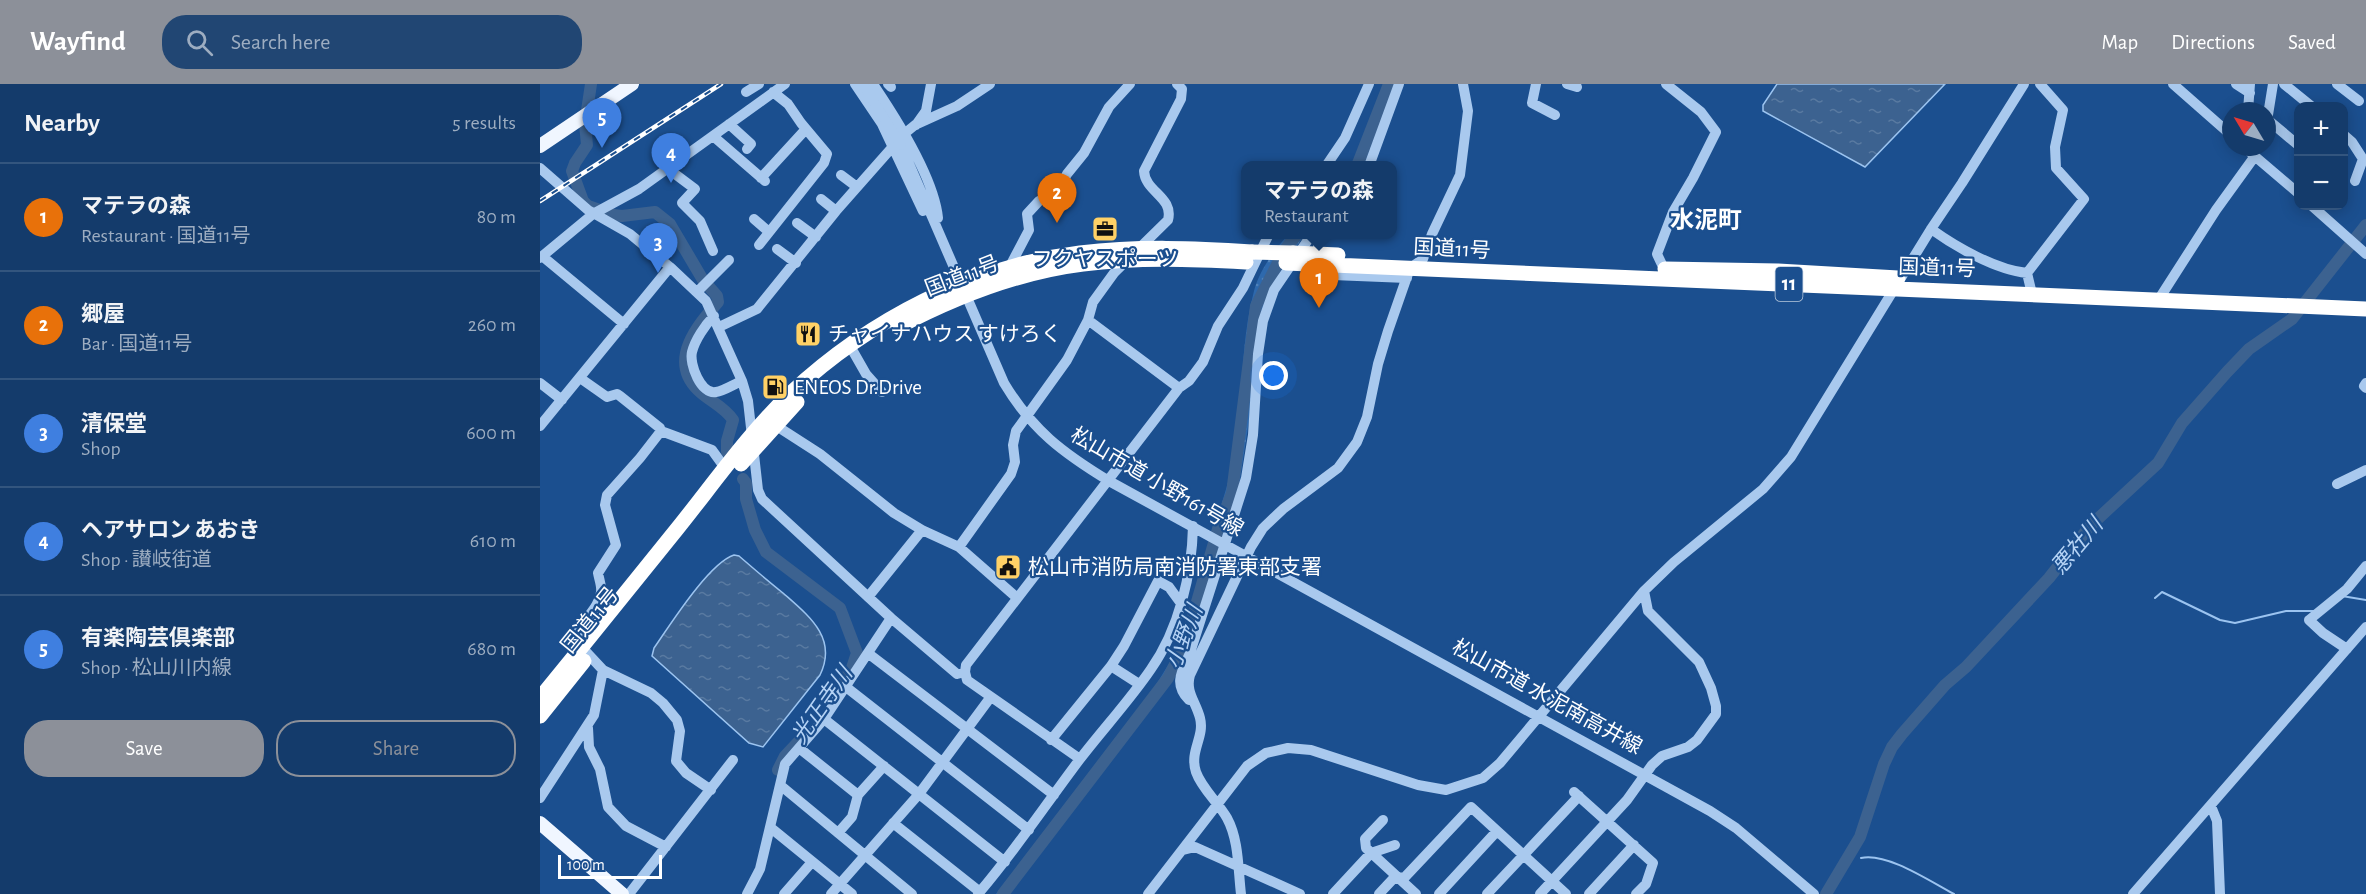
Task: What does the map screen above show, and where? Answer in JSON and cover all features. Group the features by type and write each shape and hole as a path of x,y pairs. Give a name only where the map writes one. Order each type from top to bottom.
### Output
{"highway":[{"name":"国道11号","path":"540,716 586,650 753,433 791,393 853,350 964,290 1078,253 1140,247 1249,257"},
{"name":"国道11号","path":"1011,273 1127,260 1249,257 1423,259 1667,274"},
{"name":"国道11号","path":"1292,258 1408,273 1667,274 1778,271 1898,283 2029,284 2162,295 2313,302 2366,309"},
{"name":"国道11号","path":"2313,302 2366,300"},
{"name":"国道11号","path":"540,698 586,650 775,425 853,350"}],"main road":[{"path":"540,146 633,84"},
{"path":"540,823 622,894"}],"street":[{"path":"624,324 541,257 593,214 639,189 785,84"},
{"path":"855,84 882,124 899,142"},
{"path":"863,84 899,142"},
{"path":"873,84 899,142"},
{"path":"742,381 714,393 709,392 699,381 691,355 703,330 714,315 757,309 857,187 926,111 931,84"},
{"path":"915,125 957,106 990,84"},
{"path":"1011,273 1029,230 1027,214 1039,201 1058,192 1067,174 1084,153 1109,107 1130,84"},
{"path":"958,547 1011,474 1015,462 1012,445 1016,431 1067,360 1088,320 1093,302 1127,260 1168,220 1170,212 1167,204 1149,185 1144,171 1181,99 1182,89 1177,84"},
{"path":"1329,161 1345,138 1369,84"},
{"path":"1370,161 1399,84"},
{"path":"1192,702 1188,683 1190,675 1247,556 1263,528 1283,509 1338,468 1357,442 1367,417 1385,342 1408,273 1423,259 1432,234 1460,175 1468,111 1463,84"},
{"path":"1536,84 1532,103 1555,115"},
{"path":"1666,84 1701,112 1716,132 1694,178 1673,212 1657,254 1667,274"},
{"path":"1148,894 1247,766 1266,753 1288,748 1311,750 1418,785 1446,790 1483,778 1500,763 1644,591 1674,562 1778,475 2024,84"},
{"path":"1931,229 2029,284 2084,200 2056,168 2055,147 2063,110 2040,84"},
{"path":"2174,84 2222,127"},
{"path":"2236,84 2250,88"},
{"path":"2270,102 2273,84"},
{"path":"2284,84 2306,102"},
{"path":"2337,84 2359,101"},
{"path":"759,245 827,159 822,146 788,104 773,92"},
{"path":"729,124 751,144 747,149"},
{"path":"2276,127 2294,142"},
{"path":"713,136 763,179 806,129"},
{"path":"2348,139 2363,159 2355,182"},
{"name":"松山市道 小野161号線","path":"899,142 1004,383 1026,416 1059,449 1109,480 1247,556"},
{"path":"2255,156 2294,189"},
{"path":"2162,295 2216,210 2257,158"},
{"path":"540,168 593,214 630,234 670,267 704,286 748,401 758,490 762,500 891,618 957,674 965,672"},
{"path":"667,168 695,189 682,203 700,221 713,251"},
{"path":"842,175 857,187"},
{"path":"820,199 837,211"},
{"path":"2317,210 2359,246"},
{"path":"754,219 770,232"},
{"path":"797,223 816,237"},
{"path":"1080,759 967,680 966,665 1016,597 1179,388 1189,381 1203,362 1218,326 1243,288 1267,239"},
{"path":"1241,894 1232,827 1196,771 1194,754 1201,729 1200,718 1192,702 1181,689 1179,681 1246,478 1253,435 1258,354 1263,321 1274,290 1292,258 1308,239"},
{"path":"777,249 796,263"},
{"path":"704,286 729,260"},
{"path":"540,426 670,267"},
{"path":"1308,274 1408,273"},
{"path":"1088,320 1179,388"},
{"path":"853,350 866,374 882,392"},
{"path":"579,378 603,395 620,396 645,413 661,431 712,450 725,468"},
{"path":"2366,382 2364,386 2366,388"},
{"path":"540,383 562,399"},
{"path":"775,425 820,454 894,513 922,530 958,547 1016,597"},
{"path":"661,431 607,495 605,505 616,545 598,573 601,587 599,599 575,640 603,670 651,693 663,703 677,720 680,731 676,753 679,767 711,790"},
{"path":"2337,484 2366,470"},
{"path":"893,823 979,893 1151,669 1171,633 1189,571 1192,526"},
{"path":"868,597 922,530"},
{"name":"松山市道 水泥南高井線","path":"1247,556 1645,773 1710,811 1736,828 1814,894"},
{"path":"2347,649 2323,633 2309,620 2347,589 2366,566"},
{"path":"1051,740 1111,666 1158,581 1169,587 1180,602"},
{"path":"1540,894 1627,800 1645,773 1662,756 1688,747 1697,740 1716,714 1712,688 1699,662 1648,611 1644,591"},
{"path":"747,894 760,869 785,764 824,719 891,618"},
{"path":"2133,894 2366,627"},
{"path":"869,654 1054,795"},
{"path":"1111,666 1139,684"},
{"path":"540,798 588,728 599,699 603,670"},
{"path":"846,687 1029,830"},
{"path":"831,894 919,794 990,698"},
{"path":"824,719 1005,862"},
{"path":"588,728 589,747 600,769 608,807 626,826 666,847"},
{"path":"799,748 858,795"},
{"path":"629,894 733,760"},
{"path":"838,833 852,817 858,795 884,766"},
{"path":"780,785 912,894"},
{"path":"1487,894 1576,794 1653,863 1646,884 1636,894"},
{"path":"2211,806 2217,821 2220,894"},
{"path":"1379,894 1393,879 1405,877 1471,807 1566,894"},
{"path":"1383,820 1365,839 1366,848 1416,894"},
{"path":"771,828 852,894"},
{"path":"1439,894 1497,831"},
{"path":"1333,894 1371,853 1395,845"},
{"path":"1589,894 1634,845"},
{"path":"1183,850 1195,847 1300,894"},
{"path":"784,894 812,862"}],"shaded area":[{"path":"1383,84 1395,84 1367,160 1355,161 1364,143"},
{"path":"1285,239 1302,239 1276,274 1269,290 1240,479 1187,650 1156,702 1093,780 1019,880 1008,894 996,894 1156,685 1176,652 1229,479 1240,421 1246,335 1254,291 1268,261"}],"water":[{"path":"1777,84 1945,84 1865,167 1763,111 1763,105"},
{"path":"734,555 739,556 811,619 823,639 825,650 825,662 820,675 763,747 749,743 652,656 654,648 702,582 724,560"}],"waterway":[{"name":"光正寺川","path":"591,84 585,124 587,145 572,171 583,201 588,206 614,215 655,212 670,224 703,280 717,296 718,302 695,332 689,344 686,367 689,379 698,390 726,411 733,420 727,441 727,452"},
{"name":"小野川","path":"1359,161 1389,84"},
{"name":"悪社川","path":"1826,894 1860,837 1884,764 1892,747 1902,734 1945,685 1966,667 2049,578 2090,526 2158,463 2182,423 2227,372 2249,349 2292,319 2366,225"},
{"name":"小野川","path":"1003,894 1168,678 1184,647 1218,529 1232,493 1256,306 1284,251 1293,239"},
{"name":"光正寺川","path":"743,479 746,483 746,499 755,530 766,552 840,608 857,653 845,679"},
{"path":"2155,598 2162,592 2220,620 2235,623 2286,611 2314,611"},
{"path":"2342,596 2366,600"},
{"name":"光正寺川","path":"778,770 785,756 801,739"},
{"path":"1861,858 1872,857 1896,864 1954,894"}],"railway":[{"path":"540,201 721,84"}],"place":[{"name":"有楽陶芸倶楽部","path":"602,148"},
{"name":"ヘアサロン あおき","path":"671,183"},
{"name":"郷屋","path":"1057,223"},
{"name":"フクヤスポーツ","path":"1105,229"},
{"name":"清保堂","path":"658,273"},
{"name":"マテラの森","path":"1319,308"},
{"name":"チャイナハウス すけろく","path":"808,334"},
{"name":"ENEOS Dr.Drive","path":"775,387"},
{"name":"松山市消防局南消防署東部支署","path":"1008,567"}],"district":[{"name":"水泥町","path":"1706,221"}]}
